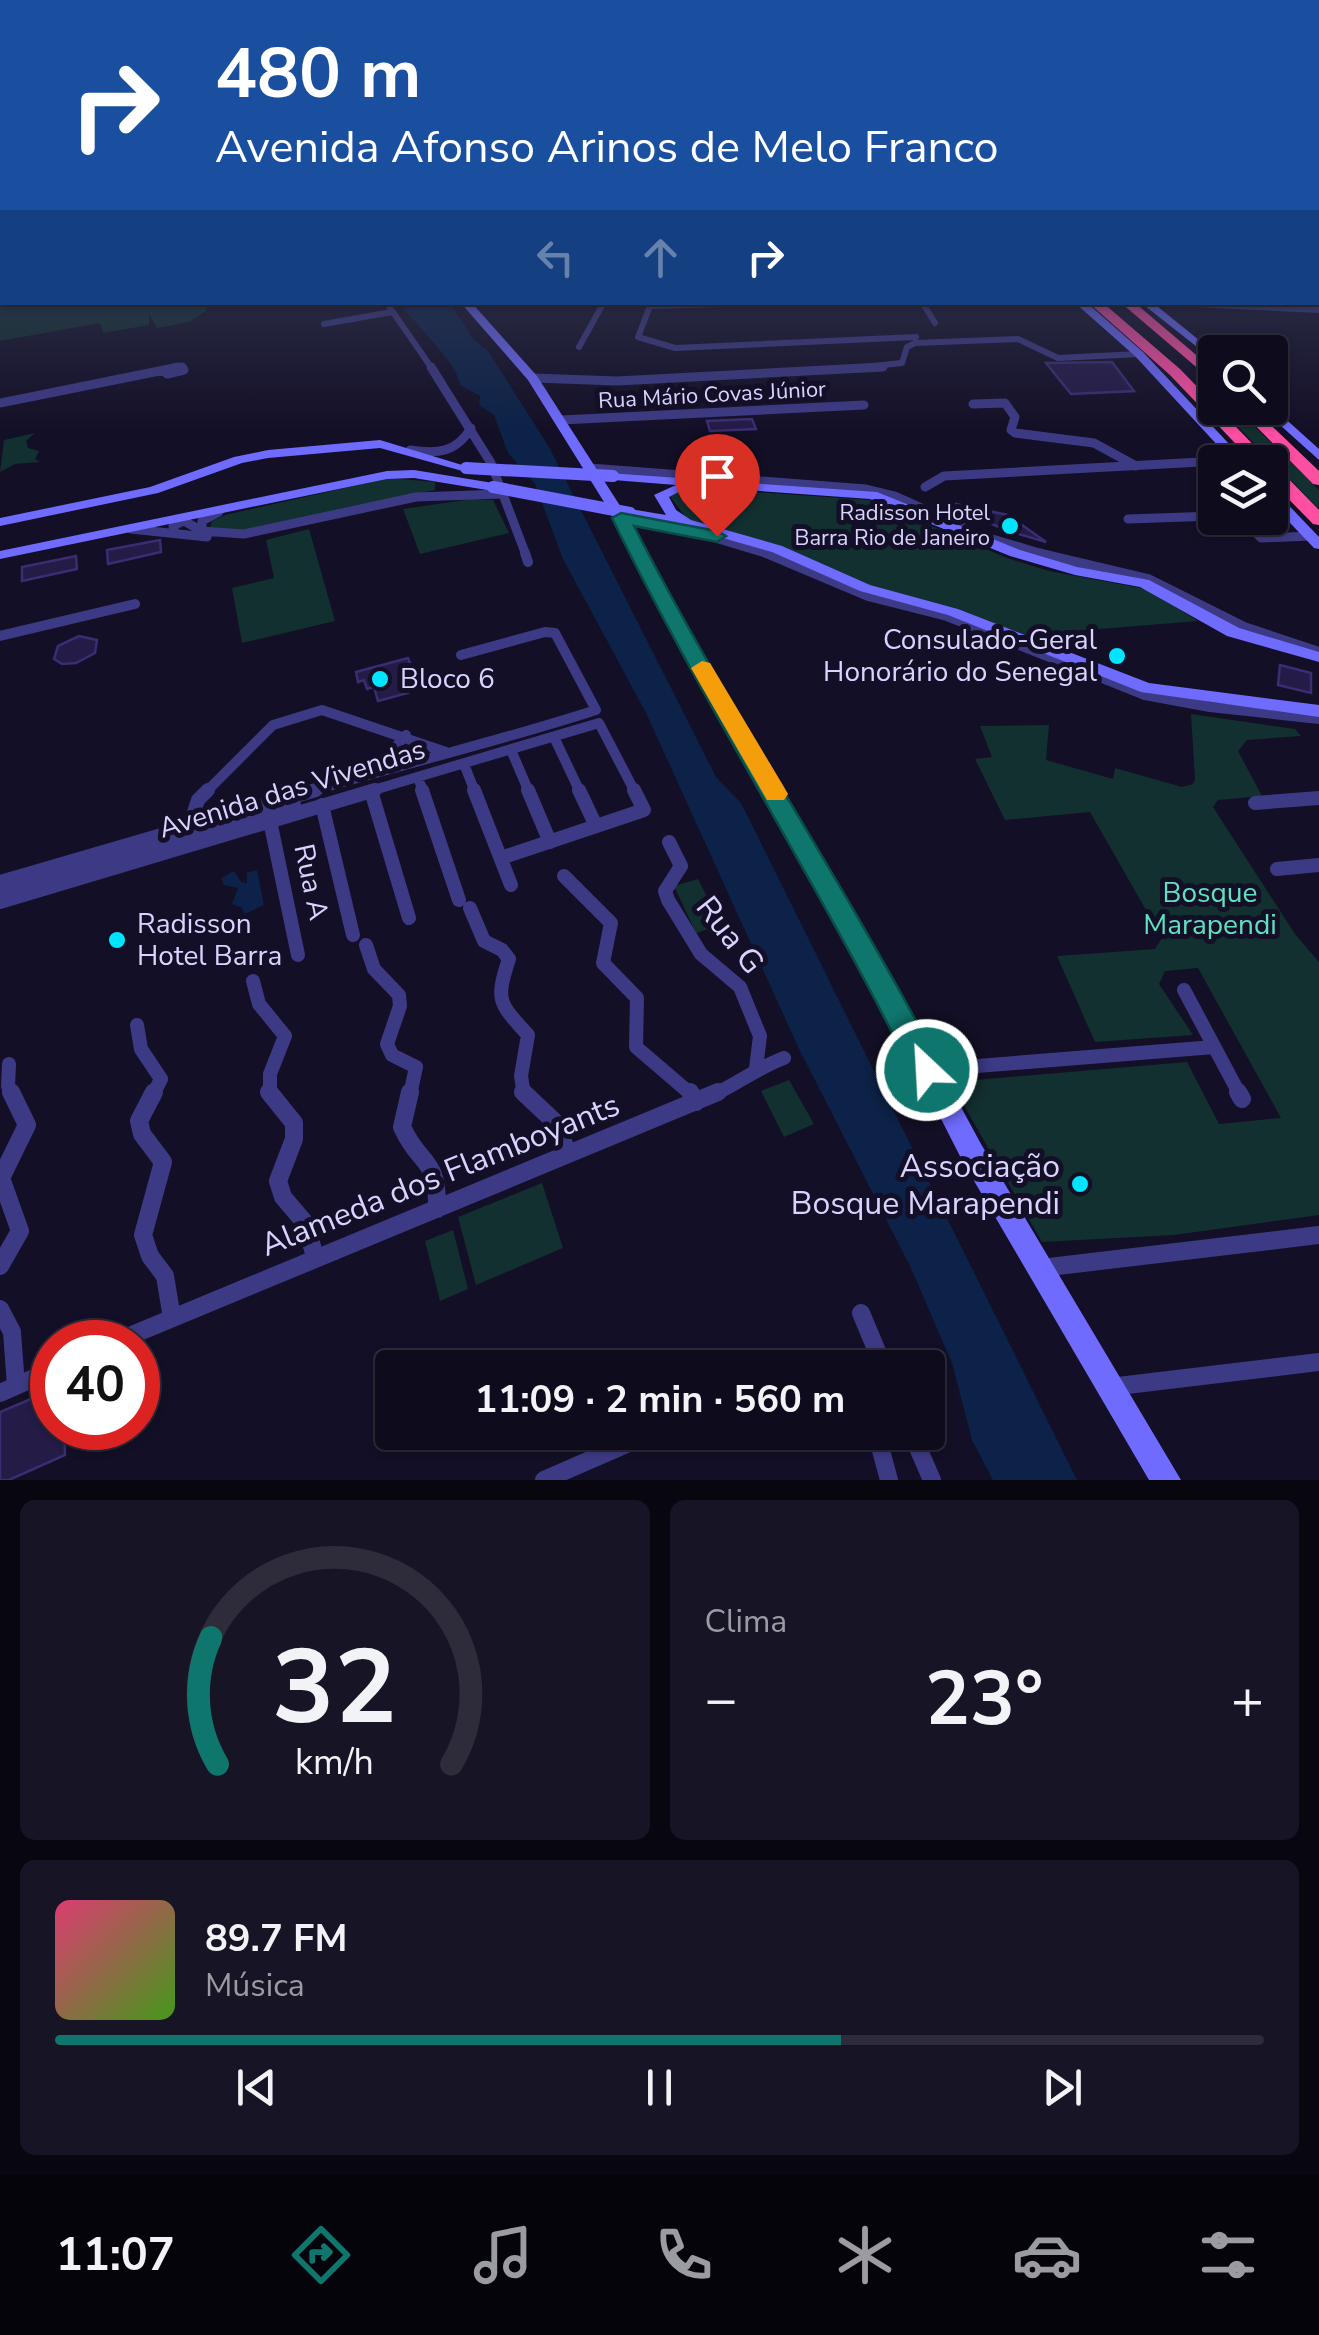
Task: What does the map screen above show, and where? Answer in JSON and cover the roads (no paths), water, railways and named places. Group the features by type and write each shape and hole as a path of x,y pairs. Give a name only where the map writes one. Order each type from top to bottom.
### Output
{"highway":[{"path":"1085,305 1110,314 1150,306 1198,359"},
{"path":"1098,305 1233,445"},
{"path":"1186,394 1198,377"},
{"path":"1263,425 1319,476"},
{"path":"1284,425 1290,429"},
{"path":"1288,495 1316,534"}],"street":[{"path":"388,305 484,451 528,562"},
{"path":"468,305 532,378 626,516 663,602 870,959 927,1070 1166,1480"},
{"path":"579,347 602,305"},
{"path":"698,305 650,306 638,337 678,348 925,336"},
{"path":"924,305 935,323"},
{"path":"1081,305 1186,394"},
{"path":"1150,306 1319,310"},
{"path":"1150,306 1198,344"},
{"path":"324,324 392,312"},
{"path":"532,378 617,381 892,368 902,363 908,345 950,342 1022,340 1058,358 1139,354"},
{"path":"0,403 164,370"},
{"path":"972,404 1005,403 1015,417 1011,430 1018,434 1092,441 1114,450 1136,466"},
{"name":"Rua Mário Covas Júnior","path":"561,420 864,405"},
{"path":"1286,425 1319,456"},
{"path":"452,450 462,444 471,428"},
{"path":"0,525 16,518 152,490 253,456 369,444 432,454 484,451"},
{"path":"410,450 442,464 466,468 862,493 1015,553 1075,571 1144,584 1233,632 1319,654"},
{"path":"924,487 944,476 1198,461"},
{"path":"590,468 895,496 1014,547 1077,566 1148,579 1244,627 1319,654"},
{"path":"0,553 396,474 717,536"},
{"path":"676,476 720,486"},
{"path":"695,484 661,495 666,507 686,523 781,557 854,590 947,616 1045,652"},
{"path":"778,490 818,486"},
{"path":"175,533 174,526 184,521 215,535 246,534 389,503 498,491"},
{"path":"122,529 240,539 446,496"},
{"path":"202,531 200,524 206,517 252,502"},
{"path":"331,520 389,503"},
{"path":"1288,508 1316,534"},
{"path":"626,516 686,523 777,550 886,594 953,612 1174,702 1319,719"},
{"path":"1128,520 1198,517"},
{"path":"1258,535 1261,538 1316,534"},
{"path":"854,590 886,594"},
{"path":"0,636 134,604"},
{"path":"460,654 545,632 555,633 644,810 501,858"},
{"path":"1096,673 1169,692 1319,711"},
{"path":"189,828 198,800 280,722 322,710 406,735 447,756"},
{"path":"0,882 474,748 596,718"},
{"name":"Avenida das Vivendas","path":"0,902 554,737 596,718"},
{"path":"372,774 406,735"},
{"path":"554,737 596,826"},
{"path":"511,750 550,842"},
{"path":"0,890 372,774 447,756"},
{"path":"464,764 511,885"},
{"path":"418,777 464,904 484,941 510,959 499,990 500,1004 528,1034 521,1076 524,1094 558,1124 567,1154"},
{"path":"371,791 408,918"},
{"path":"1255,802 1319,798"},
{"path":"322,805 360,940 374,970 399,995 400,1006 386,1044 392,1055 416,1067 402,1127 436,1170 437,1210"},
{"name":"Rua A","path":"270,820 298,955"},
{"name":"Rua G","path":"669,842 681,866 666,891 668,900 701,954 740,988 760,1036 762,1052 756,1068"},
{"path":"1277,869 1319,865"},
{"path":"564,876 612,923 602,951 603,963 637,998 636,1047 644,1057 684,1082 696,1102"},
{"path":"253,981 259,1004 285,1036 267,1084 270,1096 287,1108 296,1124 296,1135 280,1161 278,1188 284,1200 302,1216 312,1236 315,1257"},
{"path":"1184,990 1242,1099"},
{"path":"137,1025 141,1050 160,1078 138,1121 142,1134 163,1162 144,1235 150,1256 165,1276 172,1318"},
{"path":"927,1070 1214,1046"},
{"name":"Alameda dos Flamboyants","path":"160,1323 696,1102 747,1080 756,1068 784,1058"},
{"path":"0,1266 20,1231 1,1178 27,1124 8,1086 9,1064"},
{"path":"1041,1268 1319,1235"},
{"path":"0,1309 12,1332 8,1389"},
{"path":"861,1313 876,1350"},
{"path":"1110,1387 1319,1362"},
{"path":"544,1480 613,1450"},
{"path":"880,1450 888,1480"},
{"path":"920,1450 932,1480"}],"water":[{"path":"401,305 451,305 474,340 488,351 549,447 716,777 741,803 1077,1480 993,1480 972,1440 952,1363 910,1266 800,1051 646,713 563,559 535,484 508,453 494,415 479,405 480,396 460,385 445,356"},
{"path":"257,870 264,905 245,914 232,904 238,888 224,885 221,878 234,871 241,882 247,883 247,873"}],"place":[{"name":"Radisson Hotel Barra Rio de Janeiro","path":"1010,526"},
{"name":"Consulado-Geral Honorário do Senegal","path":"1117,656"},
{"name":"Bloco 6","path":"380,679"},
{"name":"Radisson Hotel Barra","path":"117,940"},
{"name":"Associação Bosque Marapendi","path":"1080,1184"}],"park label":[{"name":"Bosque Marapendi","path":"1210,909"}]}
